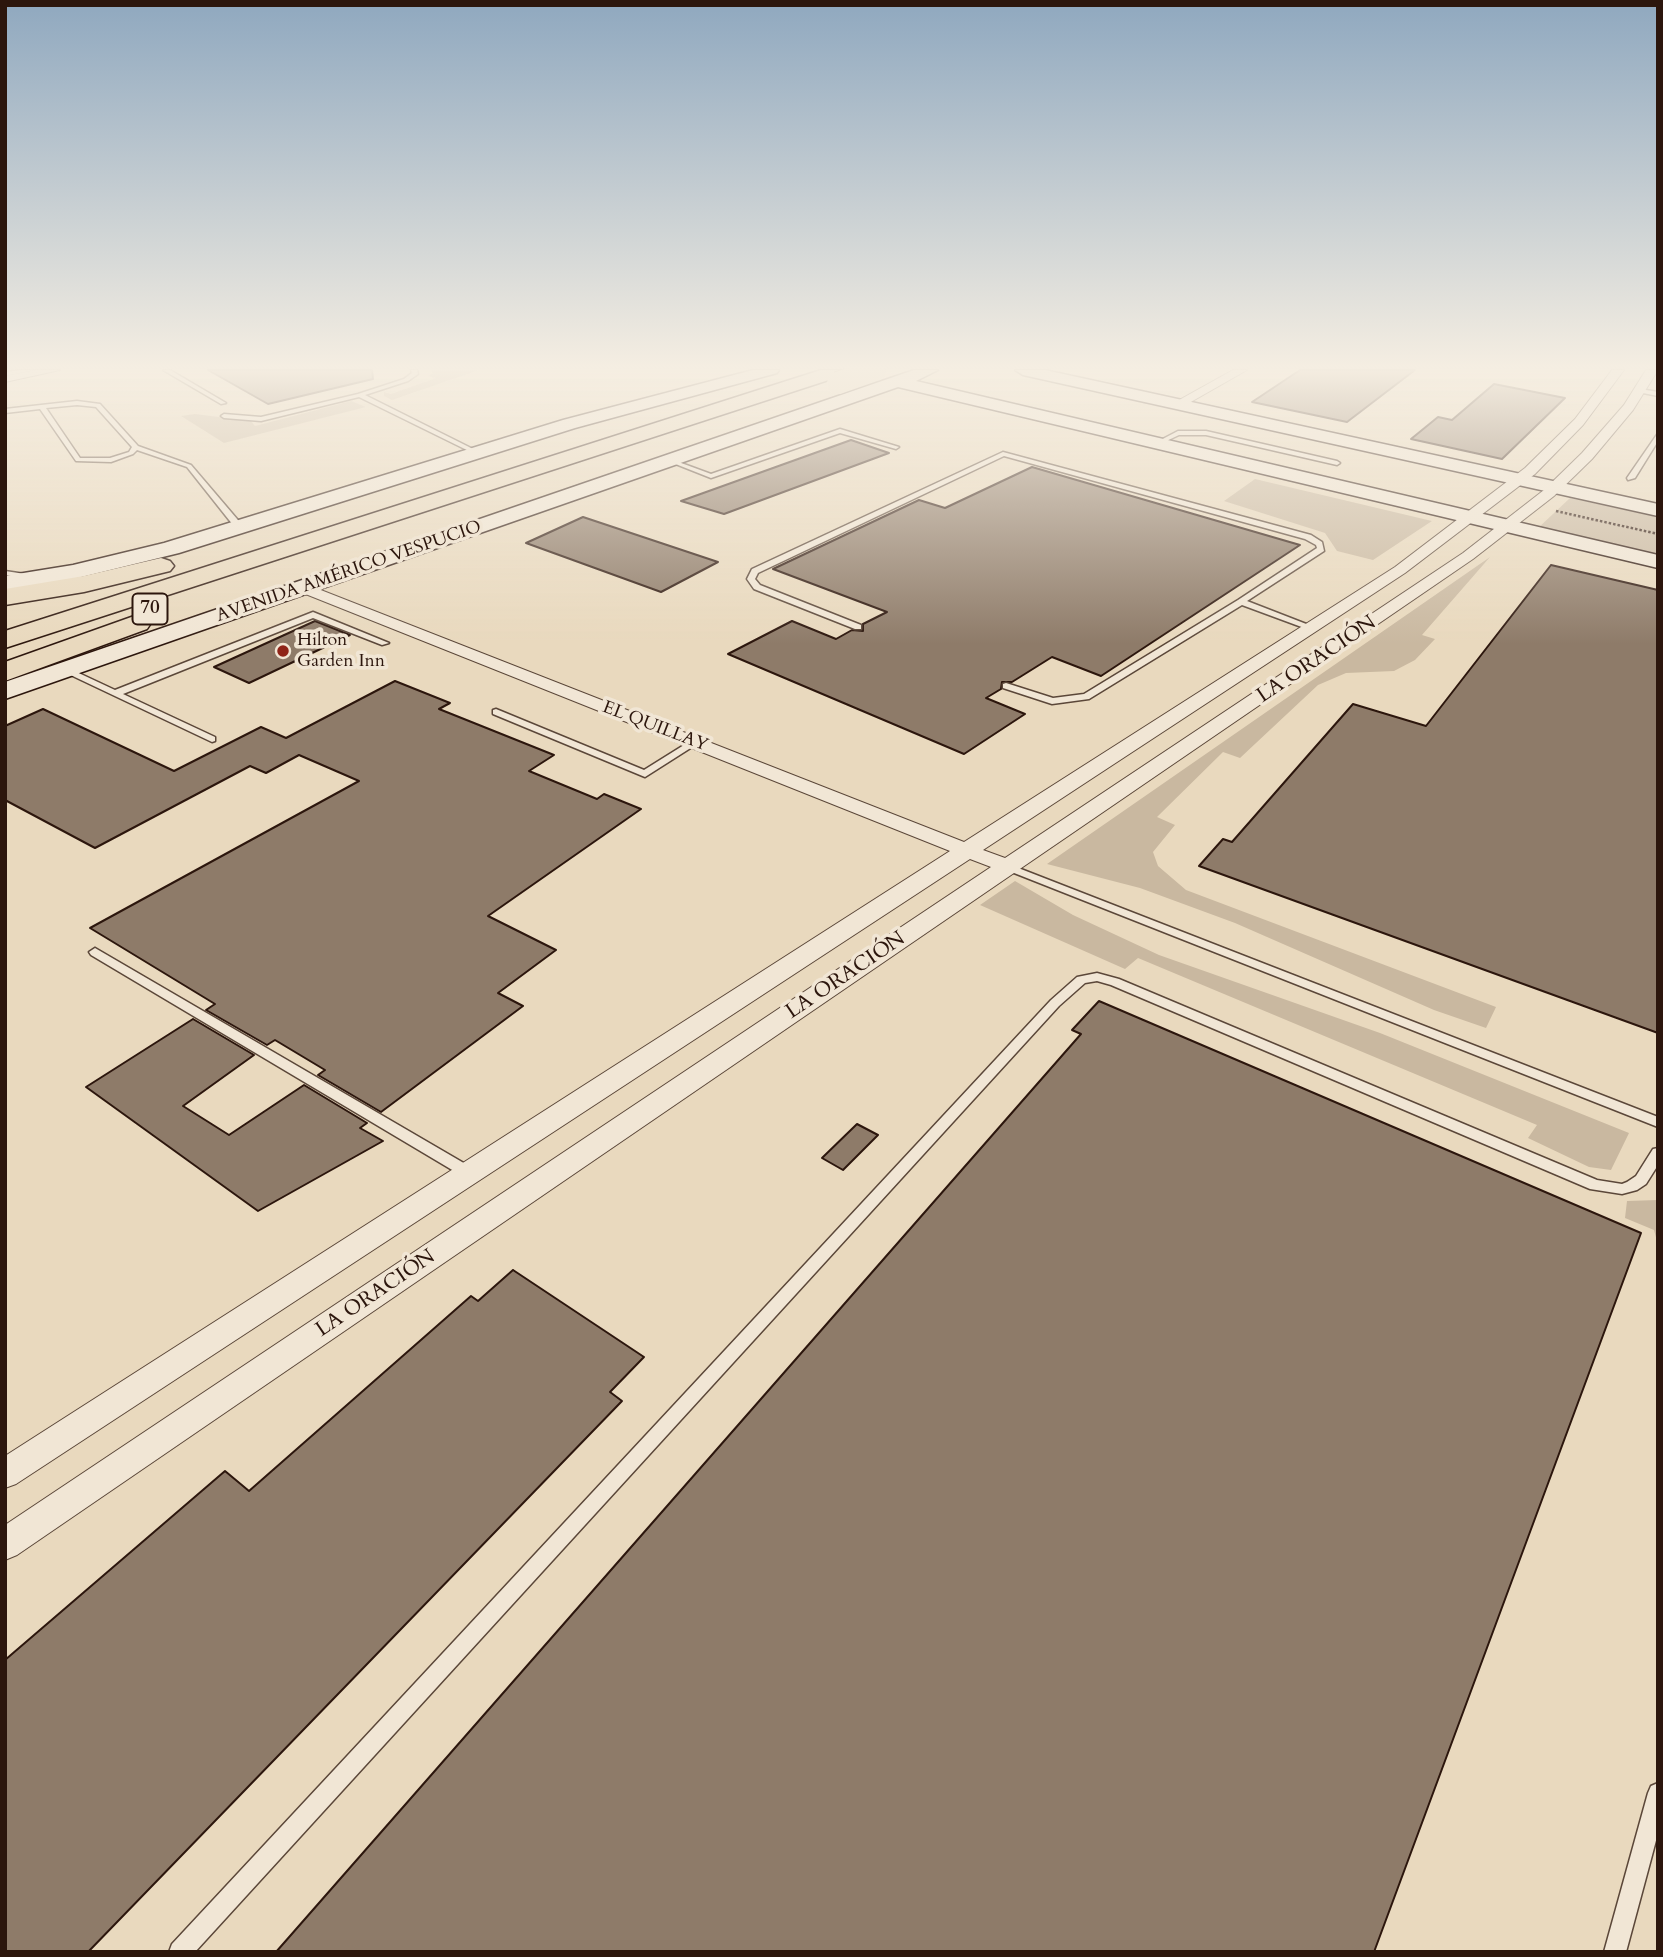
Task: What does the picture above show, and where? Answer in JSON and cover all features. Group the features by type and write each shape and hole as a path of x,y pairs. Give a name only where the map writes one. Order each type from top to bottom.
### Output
{"highway":[{"path":"5,597 84,584 242,537 517,461"},
{"name":"70","path":"5,640 558,461"},
{"name":"70","path":"5,657 586,461"},
{"path":"5,622 242,537"},
{"path":"5,672 296,561"}],"street":[{"path":"5,583 242,537 451,461"},
{"path":"418,472 460,461"},
{"name":"AVENIDA AMÉRICO VESPUCIO","path":"5,691 670,461"},
{"path":"1236,461 1658,562"},
{"path":"1437,461 1658,510"},
{"name":"LA ORACIÓN","path":"5,1474 1400,570 1521,480 1540,461"},
{"name":"LA ORACIÓN","path":"5,1544 1382,616 1506,527 1556,487 1581,461"},
{"name":"EL QUILLAY","path":"303,588 1008,867"}],"lane":[{"path":"176,461 189,466 242,537"},
{"path":"672,461 711,476 753,461"},
{"path":"858,627 757,587 751,579 755,571 987,461"},
{"path":"1006,686 1052,701 1086,697 1321,550 1319,544 1294,533 1030,461"},
{"path":"1330,461 1337,463"},
{"path":"1631,478 1641,461"},
{"path":"5,573 39,578"},
{"path":"1241,602 1310,627"},
{"path":"116,693 313,615 385,643"},
{"path":"65,670 212,739"},
{"path":"496,712 646,774 695,742"},
{"path":"1008,867 1658,1122"},
{"path":"95,952 470,1173"},
{"path":"180,1952 1046,1013 1081,980 1097,977 1115,982 1595,1185 1622,1189 1632,1186 1641,1180 1658,1153"},
{"path":"1615,1952 1658,1793"}],"path":[{"path":"1533,505 1658,534"}],"shaded area":[{"path":"1255,479 1432,521 1373,560 1337,551 1325,533 1224,501"},
{"path":"1570,498 1658,517 1658,557 1537,529"},
{"path":"1490,557 1422,635 1435,639 1415,660 1394,671 1346,673 1318,685 1240,758 1223,752 1157,817 1175,825 1153,852 1158,866 1186,890 1496,1007 1486,1028 1434,1010 1235,923 1140,888 1047,864"},
{"path":"1015,881 1073,915 1159,955 1380,1033 1629,1133 1611,1170 1589,1167 1528,1138 1537,1125 1138,958 1125,969 980,905"},
{"path":"1658,1200 1658,1245 1654,1230 1625,1218 1627,1201"}],"building":[{"path":"792,461 866,461 724,514 681,501"},
{"path":"1032,467 1300,545 1101,676 1052,657 1012,682 1002,682 1001,689 986,698 1025,714 964,754 728,654 792,621 836,639 852,630 863,631 863,624 887,612 773,569 919,500 945,508"},
{"path":"583,517 718,562 661,592 526,543"},
{"path":"1551,565 1658,590 1658,1033 1199,866 1223,839 1232,842 1353,704 1426,726"},
{"name":"Hilton Garden Inn","path":"315,621 350,635 249,683 214,667"},
{"path":"395,681 450,703 439,709 554,755 529,771 597,799 604,794 641,809 488,916 556,950 498,993 523,1006 381,1112 318,1075 325,1070 275,1040 267,1045 206,1010 215,1004 90,928 359,781 299,755 266,773 250,766 95,848 5,800 5,726 43,709 174,771 261,727 286,738"},
{"path":"1099,1001 1641,1233 1374,1952 276,1952 1081,1034 1072,1030"},
{"path":"193,1019 254,1055 183,1106 229,1135 304,1085 367,1123 360,1128 383,1141 258,1211 86,1087"},
{"path":"857,1124 878,1135 843,1170 822,1158"},
{"path":"513,1270 644,1357 610,1392 622,1401 88,1952 5,1952 5,1660 225,1471 249,1491 471,1296 478,1301"}],"place":[{"name":"Hilton Garden Inn","path":"283,651"}]}
